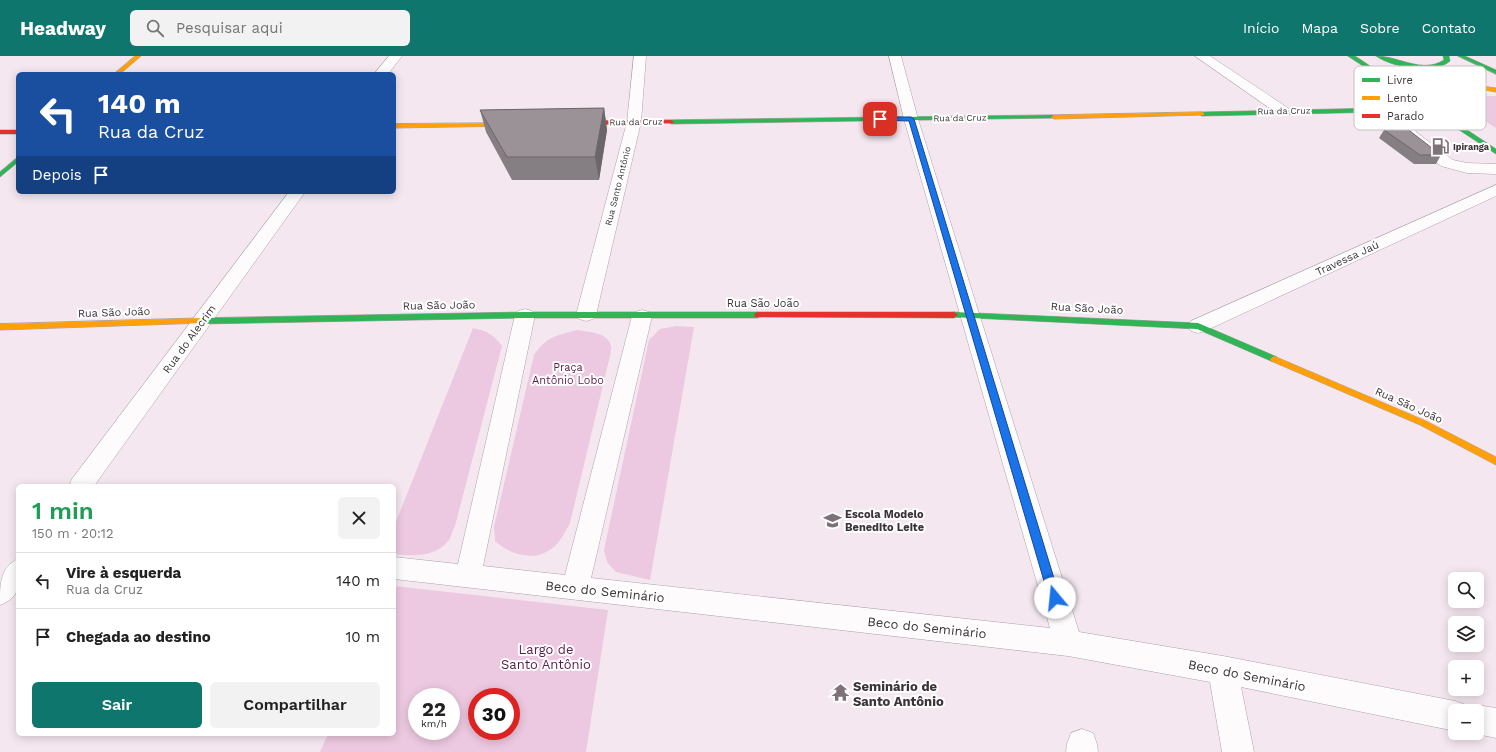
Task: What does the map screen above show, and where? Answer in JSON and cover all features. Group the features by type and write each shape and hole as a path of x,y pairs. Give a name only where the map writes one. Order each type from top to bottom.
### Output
{"street":[{"path":"119,72 138,56"},
{"path":"383,72 396,56"},
{"name":"Rua Santo Antônio","path":"586,315 634,122 640,56"},
{"path":"895,56 911,119 1068,643"},
{"path":"1201,56 1283,111"},
{"path":"1351,56 1366,66"},
{"path":"1379,56 1406,65 1416,66"},
{"path":"1439,66 1446,63 1446,56"},
{"path":"1461,56 1483,66"},
{"path":"1486,67 1496,72"},
{"path":"1486,89 1496,90"},
{"name":"Rua da Cruz","path":"564,123 911,119 1283,111 1354,111"},
{"path":"396,126 526,124"},
{"path":"1408,130 1410,134 1447,162 1467,168 1496,168"},
{"path":"1462,130 1496,152"},
{"path":"0,132 16,132"},
{"path":"0,175 16,161"},
{"name":"Travessa Jaú","path":"1198,326 1496,190"},
{"name":"Rua do Alecrim","path":"82,484 296,194"},
{"name":"Rua São João","path":"0,327 202,321 586,315 970,314 1198,326 1423,423 1496,461"},
{"path":"468,576 525,316"},
{"path":"575,588 642,316"},
{"name":"Beco do Seminário","path":"396,568 1068,643 1223,670 1448,715"},
{"path":"0,593 16,573"},
{"path":"1223,670 1238,752"},
{"path":"1484,721 1496,724"}],"green space":[{"path":"1486,96 1496,96 1496,128 1486,122"},
{"path":"676,326 694,327 650,580 616,572 607,562 604,550 649,340 660,329"},
{"path":"473,328 490,334 502,346 455,526 449,540 443,546 430,553 416,555 396,554 396,522"},
{"name":"Praça Antônio Lobo","path":"577,330 592,332 606,338 611,346 610,356 570,523 560,540 550,550 539,555 526,556 512,552 495,541 494,527 534,355 548,340"},
{"name":"Largo de Santo Antônio","path":"396,586 608,610 586,752 320,752 327,736 396,736"}],"building":[{"path":"604,108 595,157 507,157 480,110"},
{"path":"1384,130 1409,130 1441,155 1420,155"}],"traffic: fast":[{"path":"1351,56 1366,66"},
{"path":"1379,56 1395,62 1413,66"},
{"path":"1436,66 1447,61 1446,56"},
{"path":"1461,56 1483,66"},
{"path":"1486,67 1496,72"},
{"path":"1202,114 1354,111"},
{"path":"671,122 1054,117"},
{"path":"1463,130 1496,152"},
{"path":"0,175 16,161"},
{"path":"201,321 525,315 758,315"},
{"path":"954,315 1198,326 1274,359"}],"traffic: slow":[{"path":"119,72 138,56"},
{"path":"1486,88 1496,90"},
{"path":"1054,117 1202,114"},
{"path":"396,126 514,124"},
{"path":"0,327 201,321"},
{"path":"1274,359 1423,423 1496,461"}],"traffic: jam":[{"path":"575,123 671,122"},
{"path":"0,132 16,132"},
{"path":"758,315 954,315"}],"place":[{"name":"Ipiranga","path":"1440,147"},
{"name":"Escola Modelo Benedito Leite","path":"832,520"},
{"name":"Seminário de Santo Antônio","path":"840,693"}],"route":[{"path":"880,119 911,119 1055,598"}]}
